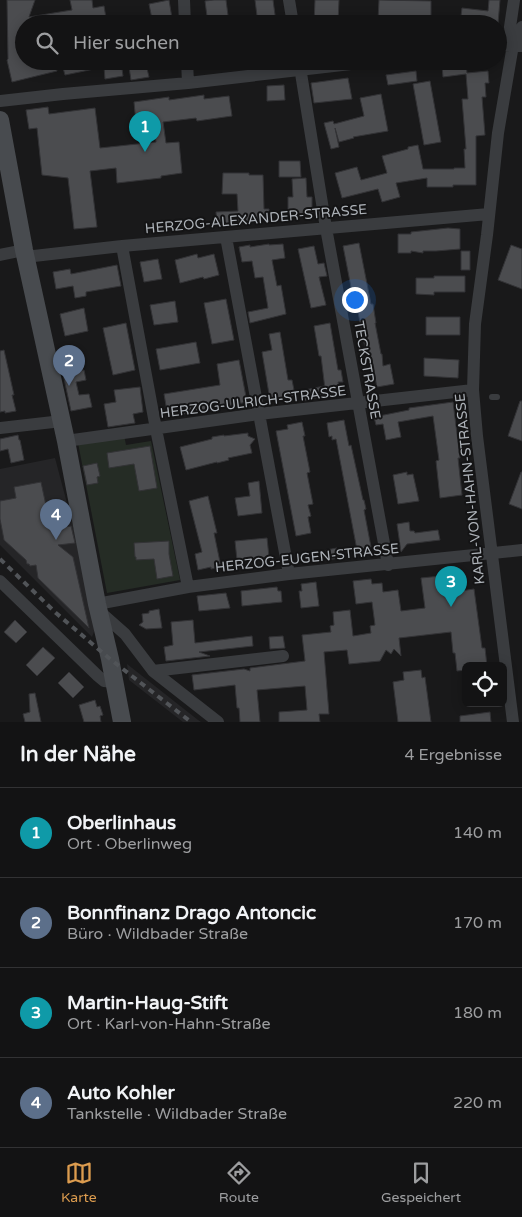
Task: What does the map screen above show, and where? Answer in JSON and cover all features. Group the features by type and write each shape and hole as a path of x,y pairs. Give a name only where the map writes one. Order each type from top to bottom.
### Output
{"main road":[{"path":"0,120 24,253 62,421 122,722"}],"street":[{"path":"184,0 185,15"},
{"path":"289,0 292,15"},
{"name":"KARL-VON-HAHN-STRASSE","path":"514,0 510,27 518,45"},
{"name":"KARL-VON-HAHN-STRASSE","path":"516,720 491,553 473,390 475,324 498,133 522,27"},
{"path":"187,70 188,83"},
{"path":"0,101 188,83 273,70"},
{"name":"TECKSTRASSE","path":"300,70 326,228 388,565"},
{"name":"HERZOG-ALEXANDER-STRASSE","path":"0,255 489,214"},
{"path":"226,237 290,574"},
{"path":"122,246 188,587"},
{"name":"HERZOG-ULRICH-STRASSE","path":"66,441 259,414 473,390"},
{"path":"0,428 62,421"},
{"name":"HERZOG-EUGEN-STRASSE","path":"98,608 188,587 290,574 522,550"},
{"path":"0,581 98,676 104,681 115,682"},
{"path":"98,608 125,634 153,671 218,722"},
{"path":"153,671 283,656"}],"shaded area":[{"path":"124,435 126,445 151,441 180,580 107,593 78,443"},
{"path":"55,458 81,556 95,629 92,637 0,545 0,469"},
{"path":"127,664 201,722 183,722 129,680"}],"building":[{"path":"7,0 35,0 30,15 15,15 15,70 57,71 12,82 8,59"},
{"path":"70,0 92,0 93,8 104,6 106,15 41,15 72,10"},
{"path":"169,0 172,15 151,15 149,4"},
{"path":"226,0 228,15 207,15 205,1"},
{"path":"255,0 273,0 275,15 257,15"},
{"path":"315,0 339,0 338,15 314,15"},
{"path":"379,0 431,1 431,15 378,15"},
{"path":"489,0 500,0 499,15 461,15 462,8 488,11"},
{"path":"64,70 89,70 65,75"},
{"path":"104,70 122,70 123,76 105,79"},
{"path":"129,70 147,70 149,77 131,80"},
{"path":"442,70 467,70 467,73 488,71 489,83 485,83 486,97 482,97 485,135 476,136 476,185 427,187 427,178 396,183 400,197 382,202 378,189 342,198 335,173 357,167 361,180 387,173 382,156 408,149 408,147 418,145 423,169 465,168 464,149 466,149 462,99 468,99 466,74 443,77"},
{"path":"416,71 417,81 388,85 386,75"},
{"path":"348,78 352,99 314,103 311,83"},
{"path":"430,81 441,142 424,145 413,84"},
{"path":"284,85 285,100 267,101 267,86"},
{"path":"381,94 388,131 353,137 339,142 335,128 339,147 331,149 324,123 333,121 334,124 364,116 360,98"},
{"path":"204,95 204,99 229,96 232,116 197,121 196,118 163,122 166,143 179,142 182,173 161,176 161,178 117,183 116,168 90,171 97,227 74,229 68,178 42,175 37,128 29,129 26,110 48,107 49,114 95,108 100,148 156,142 153,121 136,123 134,102"},
{"path":"279,161 300,161 301,177 279,177"},
{"path":"223,173 263,175 264,209 269,209 269,220 217,224 216,212 238,211 237,194 222,194"},
{"path":"306,178 307,197 312,197 312,213 288,214 288,197 293,197 292,179"},
{"path":"448,228 460,229 460,249 423,251 423,253 411,251 411,253 398,253 398,234 411,234 411,232"},
{"path":"359,243 371,304 373,304 383,366 390,364 394,384 377,387 371,357 367,358 343,246"},
{"path":"283,244 285,258 272,260 277,286 281,285 286,314 250,323 248,312 268,308 263,277 255,278 252,261 242,262 239,247"},
{"path":"511,245 522,249 522,289 498,280"},
{"path":"314,246 318,264 324,263 327,276 319,277 326,305 311,308 298,249"},
{"path":"461,251 470,251 470,270 461,270"},
{"path":"197,254 198,258 214,254 219,275 180,283 175,260"},
{"path":"158,259 162,279 144,282 140,262"},
{"path":"117,265 121,286 86,292 86,296 75,298 73,286 56,289 53,272 70,269 71,274"},
{"path":"434,276 465,276 465,292 434,292 434,295 416,294 416,278 434,278"},
{"path":"226,299 234,340 212,344 204,303"},
{"path":"175,301 178,322 154,325 150,305"},
{"path":"84,308 88,331 65,336 60,314"},
{"path":"426,317 460,317 460,335 426,335"},
{"path":"126,323 135,370 113,375 103,328"},
{"path":"330,323 338,370 341,370 343,382 338,382 339,387 325,389 321,356 319,356 314,326"},
{"path":"280,332 288,380 292,380 295,395 270,400 262,352 272,350 269,334"},
{"path":"196,342 200,363 160,370 156,349"},
{"path":"4,350 16,411 5,413 5,411 0,412 0,351"},
{"path":"424,358 459,360 458,378 424,376"},
{"path":"239,360 247,402 168,417 164,394 220,385 217,364"},
{"path":"84,370 86,380 76,382 79,395 89,394 92,407 71,411 63,374"},
{"path":"324,386 326,396 302,401 300,391"},
{"path":"140,387 143,412 133,414 135,423 108,427 104,404 116,402 114,390"},
{"path":"520,401 522,401 522,441 508,436"},
{"path":"453,402 460,458 458,458 462,495 440,498 436,461 439,460 433,416 398,422 401,437 386,440 383,424 376,425 374,417 409,410 409,408"},
{"path":"344,420 366,509 364,510 371,547 357,550 336,439 332,440 332,436 329,437 327,423"},
{"path":"302,422 310,472 307,473 313,504 308,505 311,516 308,517 311,533 296,536 276,431 288,429 287,425"},
{"path":"248,433 248,436 255,439 250,445 252,453 186,470 180,447 212,439 212,437"},
{"path":"18,435 24,460 11,463 8,449 0,451 0,439"},
{"path":"150,446 157,488 139,491 134,464 109,468 107,453"},
{"path":"97,463 100,476 97,477 98,483 87,485 83,466"},
{"path":"407,472 407,475 413,474 419,501 398,504 393,475"},
{"path":"522,472 522,509 509,504"},
{"path":"259,481 262,513 238,516 235,498 250,496 248,483"},
{"path":"41,482 51,529 71,526 75,543 58,545 73,557 89,628 38,578 36,565 30,566 27,564 26,560 4,540 0,519 0,501 16,498 14,487"},
{"path":"208,496 217,533 214,533 221,567 198,570 195,554 202,552 189,501"},
{"path":"409,522 410,531 415,533 438,530 440,540 407,544 401,552 397,524"},
{"path":"267,538 269,557 237,560 235,541"},
{"path":"169,541 173,576 157,579 154,559 136,560 134,543"},
{"path":"337,548 339,558 327,560 326,550"},
{"path":"441,576 441,581 451,579 453,592 474,589 482,648 485,648 487,662 462,662 462,670 457,671 451,632 399,638 401,656 394,649 391,654 386,650 380,661 349,664 347,650 324,652 329,714 319,714 320,722 279,722 279,712 307,710 305,686 257,690 260,722 240,722 235,685 194,690 192,675 244,669 250,671 250,668 305,661 302,635 331,632 330,626 334,625 333,612 350,610 353,636 371,633 370,626 375,625 372,602 356,604 353,581 371,579 372,584 382,583 383,592 398,590 401,611 425,608 421,578"},
{"path":"316,582 319,606 301,608 299,591 302,591 301,584"},
{"path":"277,587 278,591 281,591 282,602 242,606 241,591"},
{"path":"226,593 230,608 199,611 197,596"},
{"path":"159,609 162,628 146,629 139,625 143,622 142,614"},
{"path":"15,620 27,632 16,643 4,632"},
{"path":"193,620 195,643 252,636 253,646 199,652 210,656 166,661 164,647 173,645 171,622"},
{"path":"283,636 285,648 270,649 269,637"},
{"path":"43,647 55,658 37,676 26,665"},
{"path":"421,670 422,678 425,677 431,722 398,722 393,682 404,680 403,672"},
{"path":"69,672 84,687 73,698 58,683"},
{"path":"35,693 41,722 25,722 23,714 30,712 29,694"},
{"path":"95,700 97,707 100,706 103,715 100,716 101,722 84,722 79,705"},
{"path":"490,712 491,722 460,722 460,716"}],"railway":[{"path":"0,559 56,613 110,659 191,722"}],"place":[{"name":"Oberlinhaus","path":"145,152"},
{"name":"Bonnfinanz Drago Antoncic","path":"69,386"},
{"name":"Auto Kohler","path":"56,540"},
{"name":"Martin-Haug-Stift","path":"451,607"}]}
